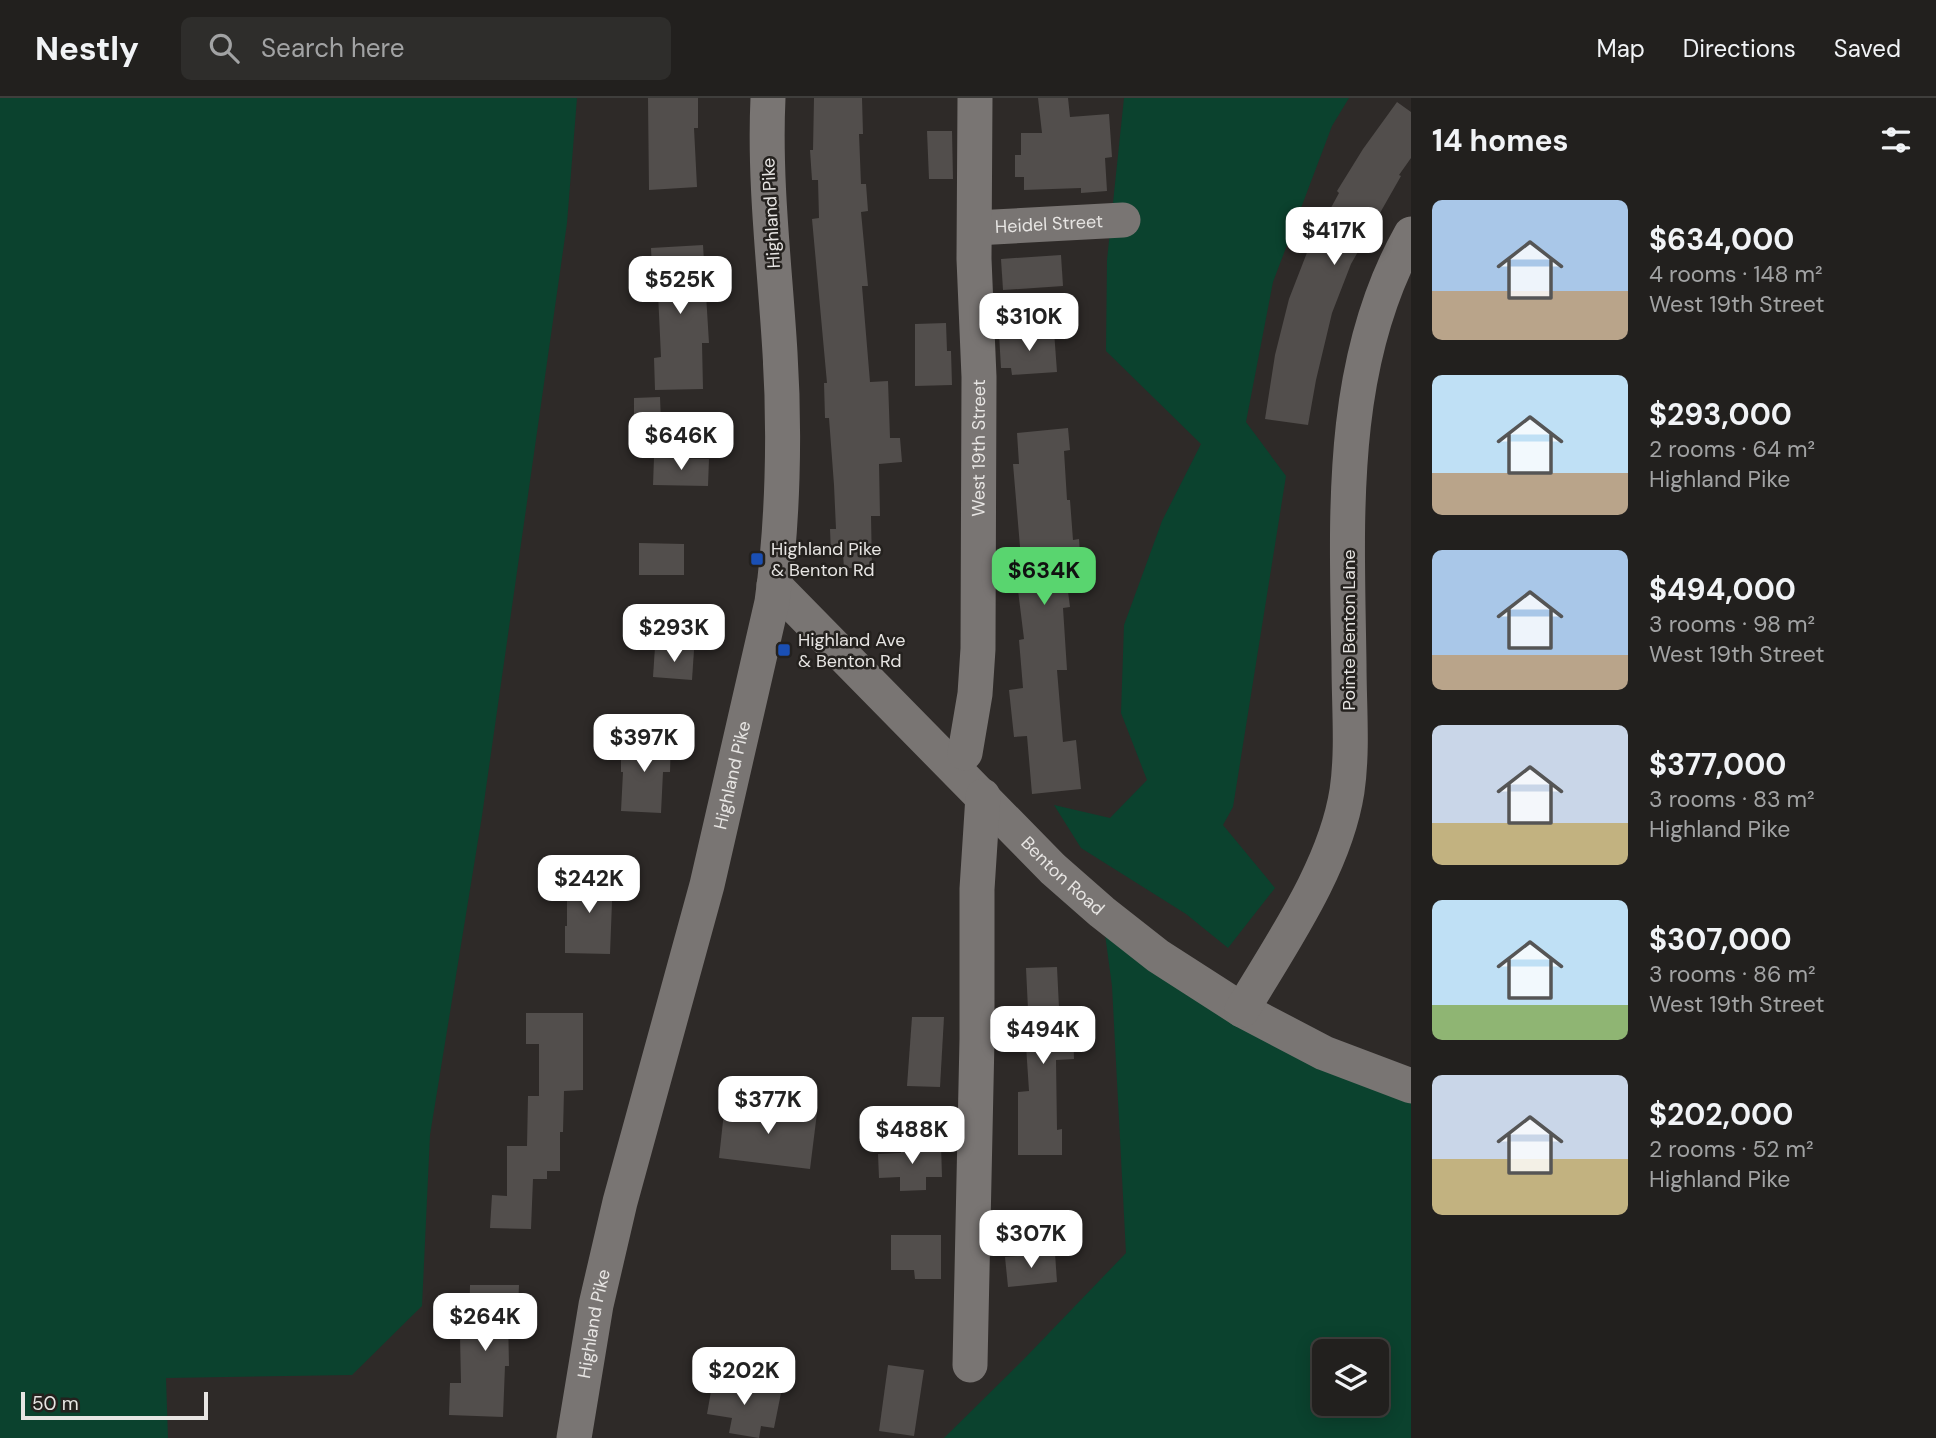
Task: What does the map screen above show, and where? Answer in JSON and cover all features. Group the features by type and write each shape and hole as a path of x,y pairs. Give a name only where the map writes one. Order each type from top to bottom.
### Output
{"street":[{"name":"Highland Pike","path":"574,1438 596,1305 626,1177 707,885 774,585 778,556 782,407 769,221 768,98"},
{"name":"West 19th Street","path":"965,753 975,694 978,649 979,377 975,98"},
{"name":"Heidel Street","path":"975,228 1123,220"},
{"name":"Pointe Benton Lane","path":"1242,1010 1308,900 1336,833 1347,792 1350,446 1360,381 1375,318 1411,234"},
{"name":"Benton Road","path":"774,585 1053,869 1158,957 1242,1010 1324,1053 1411,1086"},
{"path":"970,1365 977,1052 977,890 983,796"}],"green space":[{"path":"0,98 577,98 567,223 482,816 430,1135 422,1306 352,1375 166,1378 168,1438 0,1438"},
{"path":"1124,98 1349,98 1332,126 1273,282 1246,422 1286,476 1233,807 1223,825 1275,888 1228,948 1186,914 1081,848 1054,805 1110,818 1147,780 1121,713 1124,625 1162,521 1201,444 1106,351 1107,260"},
{"path":"1102,912 1411,1086 1411,1438 944,1438 1126,1253 1112,986"}],"building":[{"path":"648,98 698,98 698,128 694,128 697,187 649,190"},
{"path":"814,98 862,98 863,134 859,134 861,184 866,184 868,211 861,212 868,286 862,286 870,382 888,381 890,438 900,438 902,462 879,464 880,516 871,516 872,568 844,568 843,554 831,554 830,529 836,529 834,485 829,418 825,418 824,383 827,383 812,219 819,218 818,180 812,180 810,150 813,150"},
{"path":"1038,98 1068,98 1070,117 1109,114 1112,157 1105,158 1107,191 1081,193 1081,188 1024,190 1024,177 1015,177 1015,155 1021,155 1021,133 1042,133"},
{"path":"1397,102 1411,112 1411,158 1351,264 1332,313 1308,425 1265,419 1275,355 1289,299 1308,250 1339,193 1337,191"},
{"path":"927,131 952,131 953,179 929,179"},
{"path":"703,245 709,343 702,343 703,389 655,390 654,358 661,357 658,293 653,293 651,248"},
{"path":"1061,255 1063,286 1003,290 1001,259"},
{"path":"946,323 947,351 951,351 952,385 915,386 915,324"},
{"path":"1054,331 1057,372 1012,375 1011,368 1001,368 999,334"},
{"path":"660,397 661,422 634,422 634,398"},
{"path":"1068,428 1070,450 1064,451 1067,500 1070,500 1073,540 1079,539 1081,566 1065,568 1070,607 1063,608 1067,670 1057,670 1063,742 1076,740 1081,789 1032,794 1027,736 1014,737 1009,690 1023,688 1019,640 1024,639 1017,582 1023,582 1013,464 1019,464 1017,433"},
{"path":"654,458 709,459 708,486 653,485"},
{"path":"639,543 684,544 684,575 639,575"},
{"path":"655,647 694,650 692,680 653,677"},
{"path":"621,739 671,740 670,772 663,772 661,813 621,811"},
{"path":"567,876 613,876 610,954 565,953"},
{"path":"1057,967 1060,1028 1073,1027 1074,1059 1056,1060 1057,1130 1062,1129 1062,1155 1018,1155 1018,1092 1029,1091 1025,1030 1029,1030 1026,968"},
{"path":"526,1013 583,1013 583,1090 564,1091 560,1171 547,1171 547,1179 533,1179 531,1229 490,1228 492,1195 507,1196 507,1146 527,1146 528,1096 539,1096 539,1044 526,1044"},
{"path":"912,1017 944,1017 940,1087 907,1086"},
{"path":"725,1103 817,1113 810,1169 719,1158"},
{"path":"941,1144 942,1177 926,1177 926,1190 900,1191 900,1177 879,1178 878,1154 901,1153 901,1146"},
{"path":"891,1235 941,1235 941,1279 915,1279 914,1270 891,1270"},
{"path":"1055,1253 1057,1282 1008,1287 1005,1257"},
{"path":"470,1285 519,1285 518,1309 512,1309 512,1317 508,1317 509,1366 505,1366 503,1417 449,1415 450,1383 461,1383 460,1336 469,1336"},
{"path":"888,1365 924,1370 914,1436 879,1431"},
{"path":"713,1380 781,1393 774,1428 761,1426 759,1438 729,1433 732,1418 707,1414"}],"place":[{"name":"Highland Pike & Benton Rd","path":"757,559"},
{"name":"Highland Ave & Benton Rd","path":"784,650"}]}
